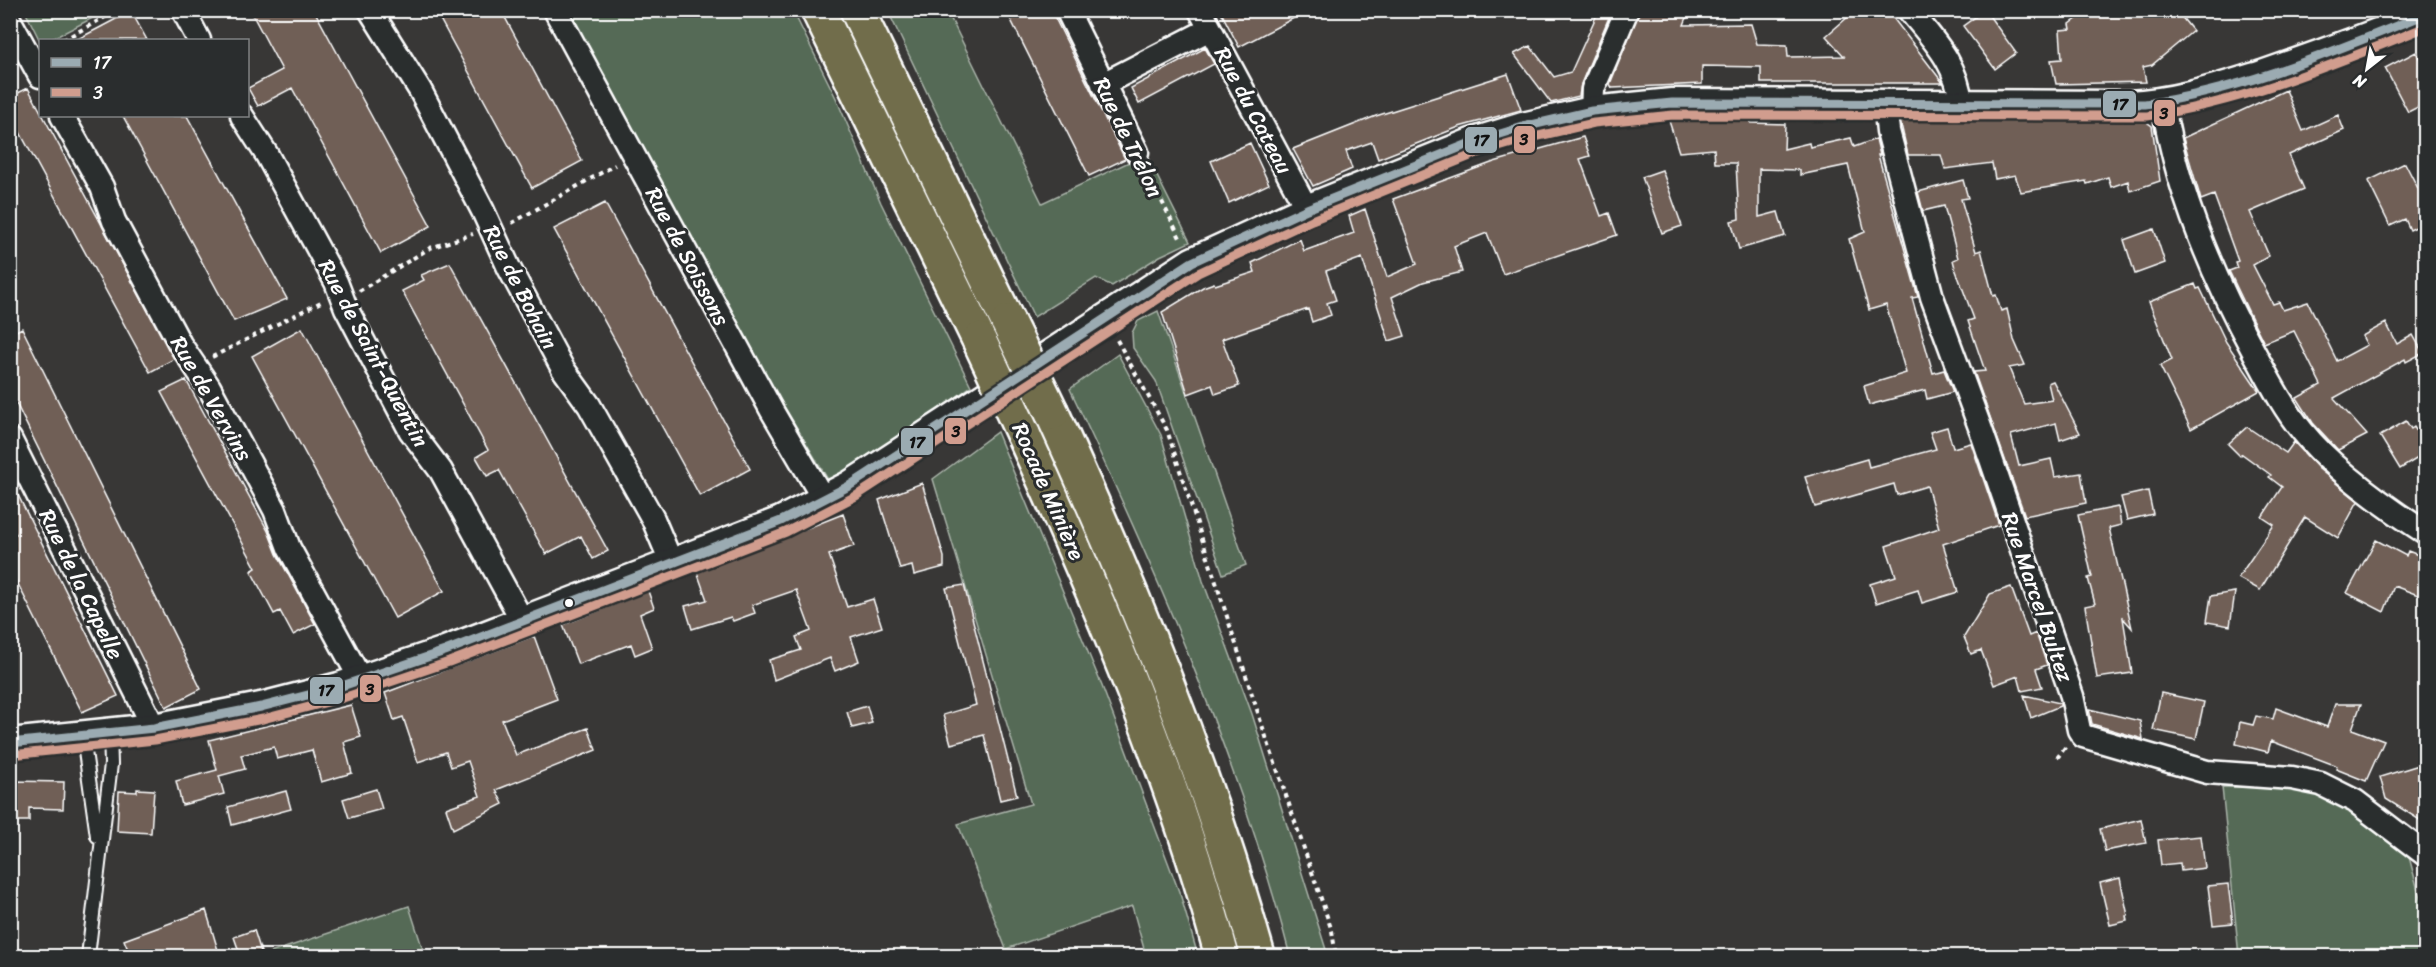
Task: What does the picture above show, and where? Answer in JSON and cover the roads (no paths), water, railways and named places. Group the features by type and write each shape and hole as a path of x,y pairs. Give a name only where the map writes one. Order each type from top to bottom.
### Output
{"highway":[{"name":"Rocade Minière","path":"818,10 979,340 1091,587 1147,729 1222,957"},
{"name":"Rocade Minière","path":"857,10 1052,413 1119,562 1177,709 1228,856 1258,957"}],"street":[{"path":"183,10 199,39"},
{"name":"Rue de Bohain","path":"370,10 420,90 563,369 589,405 653,519 672,564"},
{"name":"Rue de Soissons","path":"555,10 772,411 824,500"},
{"name":"Rue de Trélon","path":"1067,10 1137,152"},
{"path":"1592,111 1593,89 1627,10"},
{"path":"1909,10 1951,64 1959,84 1961,103"},
{"path":"10,743 97,736 154,728 261,707 362,680 523,621 781,521 824,500 905,450 1192,262 1307,208 1480,140 1547,120 1592,111 1672,103 2128,105 2163,103 2198,95 2301,62 2426,14"},
{"path":"1103,84 1205,20"},
{"name":"Rue du Cateau","path":"1205,20 1307,208"},
{"path":"10,21 36,67"},
{"name":"Rue Marcel Bultez","path":"1885,103 1888,131 1932,297 1991,458 2072,696 2079,730 2083,736 2207,772 2292,778 2321,784 2355,801 2426,855"},
{"path":"2163,103 2169,138 2206,252 2230,307 2275,389 2301,430 2318,448 2391,509 2426,533"},
{"name":"Rue de Vervins","path":"63,117 102,187 114,221 180,344 195,365 275,510 289,548 362,680"},
{"name":"Rue de Saint-Quentin","path":"243,117 267,155 410,430 441,471 523,621"},
{"name":"Rue de la Capelle","path":"10,439 154,728"}],"lane":[{"path":"97,736 99,849"},
{"path":"88,957 99,849 111,764 97,736"}]}
